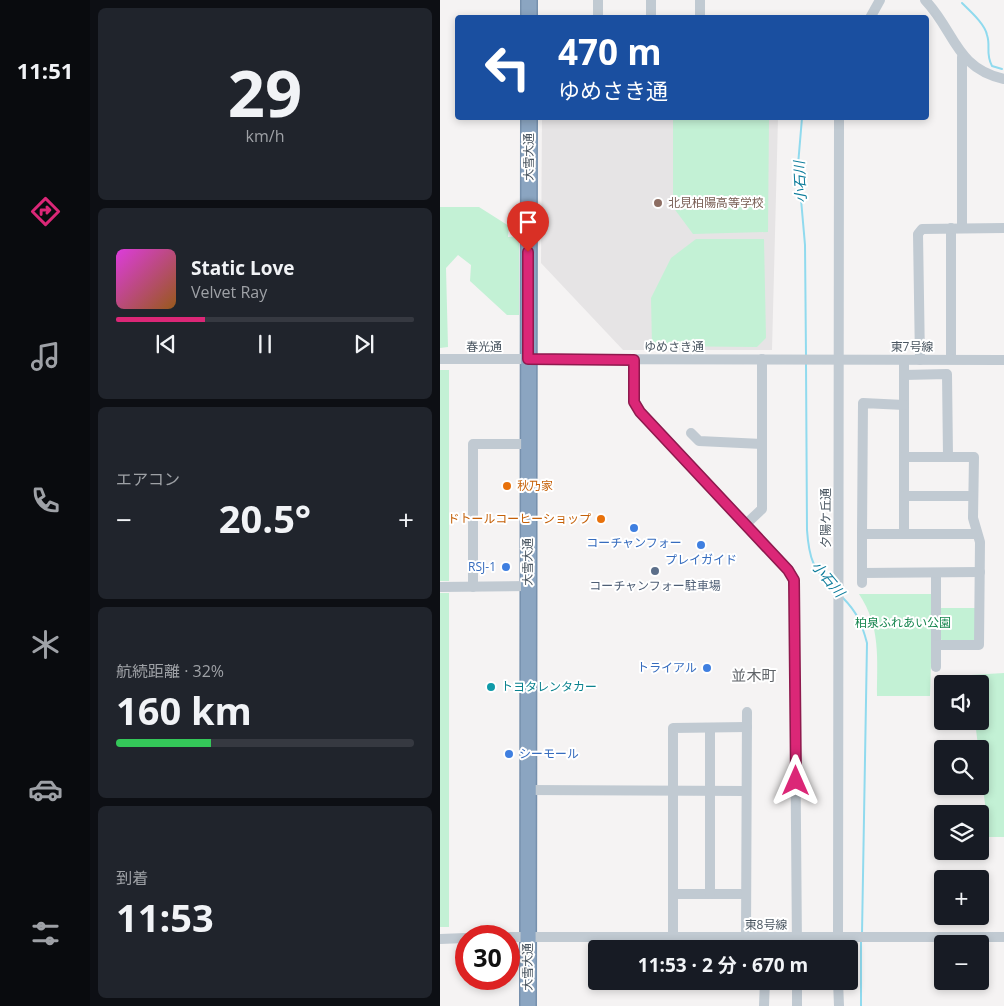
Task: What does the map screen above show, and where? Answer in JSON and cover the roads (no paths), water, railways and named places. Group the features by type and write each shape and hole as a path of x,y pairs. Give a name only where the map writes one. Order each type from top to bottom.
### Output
{"highway":[{"path":"529,0 529,15"},
{"name":"大雪大通","path":"528,1006 529,120"}],"street":[{"path":"598,0 598,15"},
{"path":"651,0 651,15"},
{"path":"700,0 700,15"},
{"path":"872,15 880,0"},
{"path":"925,0 940,15 962,57 988,76 1004,79"},
{"path":"962,57 962,228"},
{"name":"夕陽ケ丘通","path":"838,940 839,120"},
{"path":"920,360 918,234 922,228 1004,228"},
{"path":"951,228 951,359"},
{"name":"春光通","path":"440,359 528,359"},
{"name":"ゆめさき通","path":"528,359 821,359"},
{"name":"東7号線","path":"821,359 1004,360"},
{"path":"634,360 634,402 640,412 746,524 788,570 794,580 796,590 797,937"},
{"path":"746,524 762,509 762,360"},
{"path":"904,360 904,534"},
{"path":"904,375 947,374 948,457"},
{"path":"904,405 863,403 862,578 980,572"},
{"path":"690,433 699,441 762,444"},
{"path":"473,587 473,444 528,444"},
{"path":"904,457 974,457 974,518 980,542 979,645 936,645"},
{"path":"904,496 974,496"},
{"path":"862,534 977,534"},
{"path":"936,573 936,667"},
{"path":"440,587 528,586"},
{"path":"746,937 747,712"},
{"path":"674,936 673,728 748,726"},
{"path":"710,728 710,894"},
{"path":"529,790 746,791"},
{"path":"673,894 746,894"},
{"name":"東8号線","path":"528,938 674,936 746,937 756,940"},
{"name":"東8号線","path":"782,940 797,937 838,936 1004,938"},
{"path":"440,939 455,938"},
{"path":"520,938 528,938"},
{"path":"520,940 528,938"},
{"path":"764,1006 765,990"},
{"path":"797,990 797,1006"},
{"path":"838,990 838,1006"}],"waterway":[{"path":"962,3 977,18 986,31 992,66 1002,69"},
{"name":"小石川","path":"802,120 798,165 805,245 806,356"},
{"name":"小石川","path":"806,363 808,540 813,563 821,576 834,590"},
{"name":"小石川","path":"843,598 852,608 858,619 867,643 862,934"},
{"name":"小石川","path":"861,941 861,1006"}],"place":[{"name":"北見柏陽高等学校","path":"658,203"},
{"name":"秋乃家","path":"507,486"},
{"name":"ドトールコーヒーショップ","path":"601,519"},
{"name":"コーチャンフォー","path":"634,528"},
{"name":"プレイガイド","path":"701,545"},
{"name":"RSJ-1","path":"506,567"},
{"name":"コーチャンフォー駐車場","path":"655,571"},
{"name":"トライアル","path":"707,668"},
{"name":"トヨタレンタカー","path":"491,687"},
{"name":"シーモール","path":"509,754"}],"district":[{"name":"並木町","path":"754,676"}],"park label":[{"name":"柏泉ふれあい公園","path":"903,623"}]}
